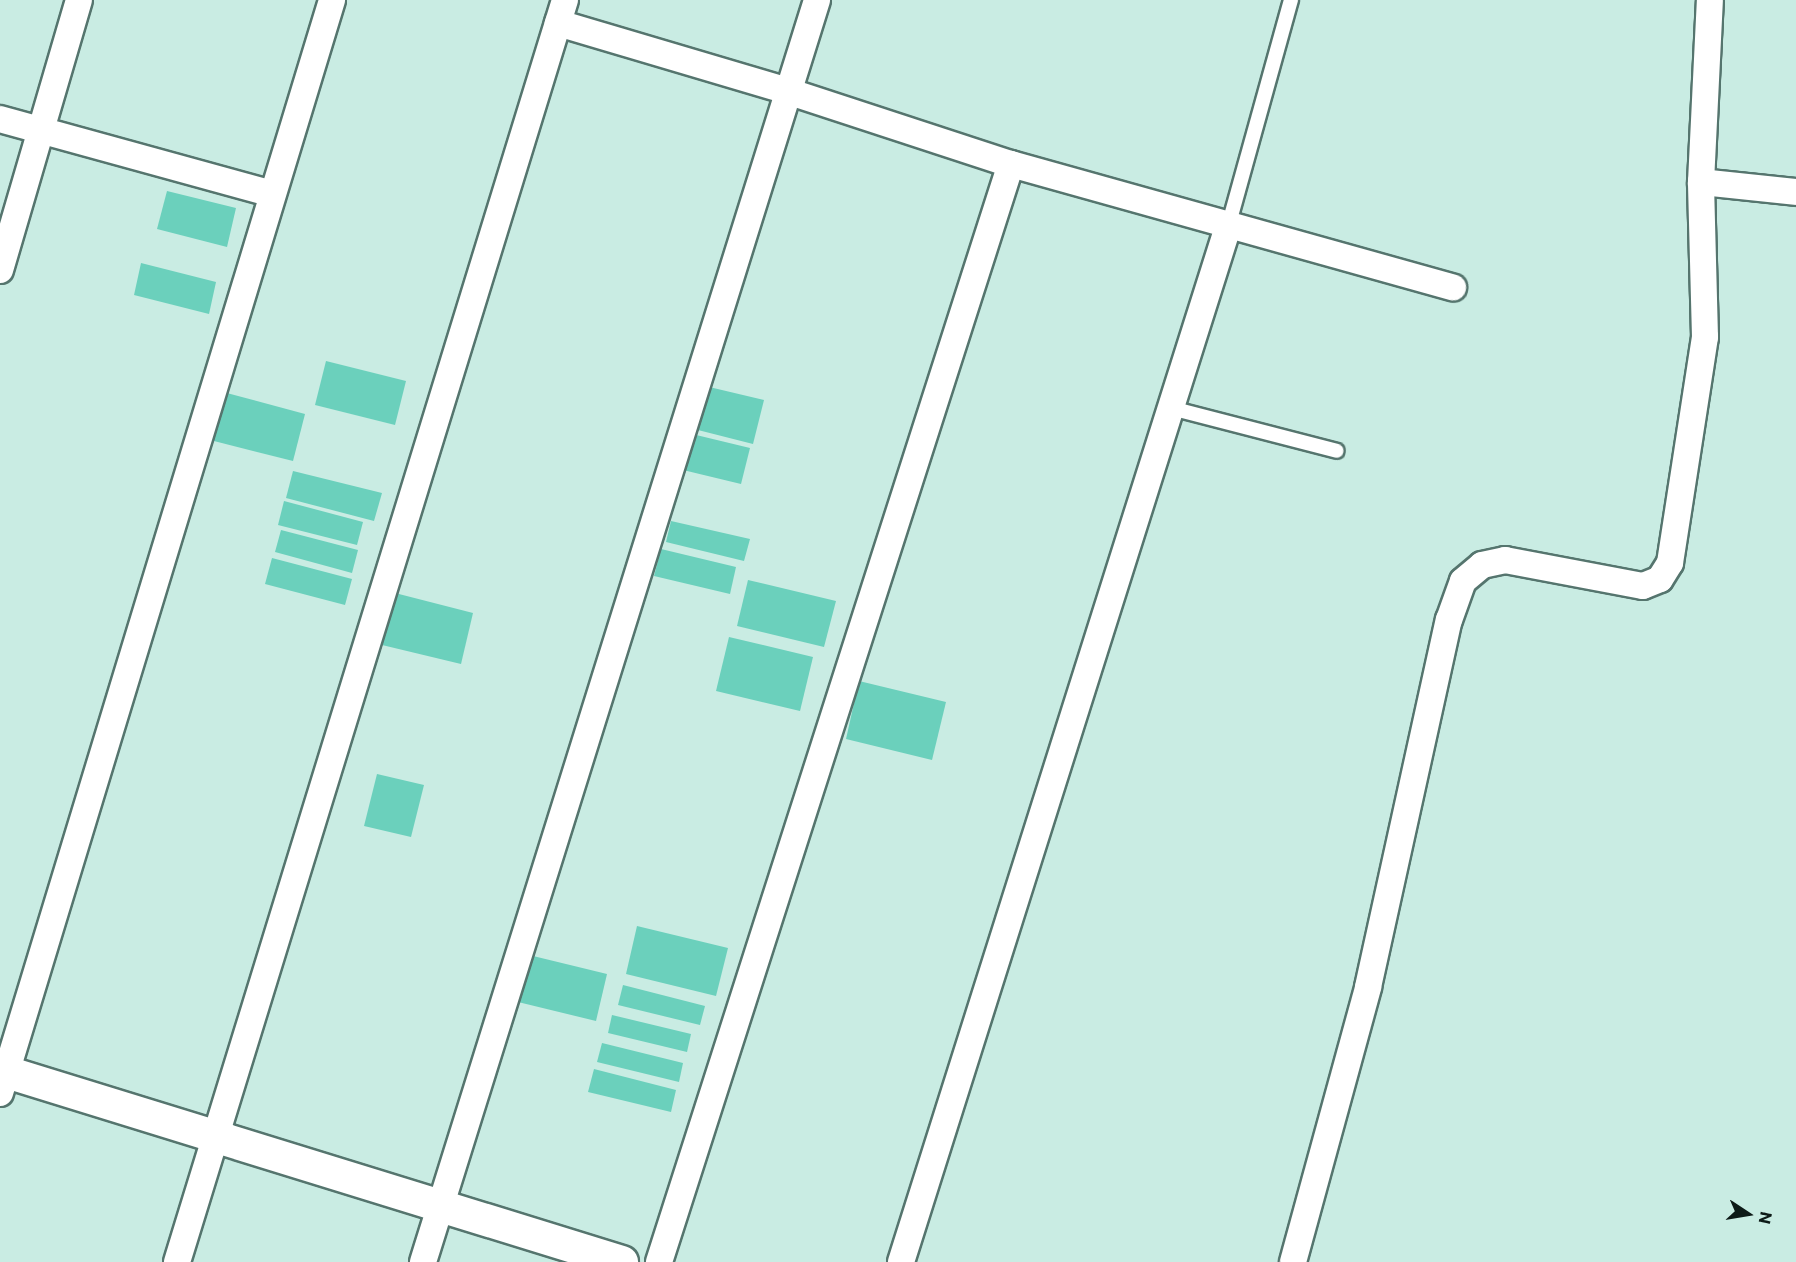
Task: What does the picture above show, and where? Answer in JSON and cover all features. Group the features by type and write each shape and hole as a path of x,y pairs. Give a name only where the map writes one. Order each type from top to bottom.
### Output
{"street":[{"path":"0,270 39,130 79,0"},
{"path":"332,0 2,1078 217,1137 622,1262"},
{"path":"423,1262 817,0"},
{"path":"1293,1262 1368,987 1449,620 1464,581 1482,565 1506,560 1643,586 1660,579 1670,563 1705,337 1701,182 1710,0"},
{"path":"177,1262 561,11 787,91 1011,165 1228,227 1453,287"},
{"path":"0,119 272,194"},
{"path":"659,1262 1011,165"},
{"path":"1701,182 1796,192"},
{"path":"900,1262 1228,227"}],"lane":[{"path":"1228,227 1291,0"},
{"path":"1171,408 1337,452"}],"building":[{"path":"167,191 236,208 227,247 157,229"},
{"path":"141,263 216,282 209,314 134,295"},
{"path":"326,361 406,381 395,425 315,405"},
{"path":"705,386 764,400 753,444 694,429"},
{"path":"223,392 305,414 293,461 210,440"},
{"path":"692,434 750,448 741,484 683,470"},
{"path":"293,471 382,493 374,521 286,498"},
{"path":"284,501 363,522 357,545 278,525"},
{"path":"671,521 750,539 744,561 666,542"},
{"path":"281,530 358,550 352,573 275,552"},
{"path":"661,549 736,567 730,594 654,576"},
{"path":"272,558 352,579 345,605 265,584"},
{"path":"748,580 836,601 824,647 737,626"},
{"path":"395,593 473,613 461,664 382,645"},
{"path":"729,637 813,657 800,711 716,691"},
{"path":"859,681 946,702 932,760 846,739"},
{"path":"377,774 424,785 411,837 364,826"},
{"path":"637,926 728,948 716,996 626,974"},
{"path":"529,955 607,974 596,1021 518,1002"},
{"path":"623,985 705,1006 700,1025 618,1005"},
{"path":"612,1015 691,1034 687,1052 608,1033"},
{"path":"602,1043 683,1063 679,1082 597,1062"},
{"path":"594,1069 676,1090 671,1112 588,1092"}]}
